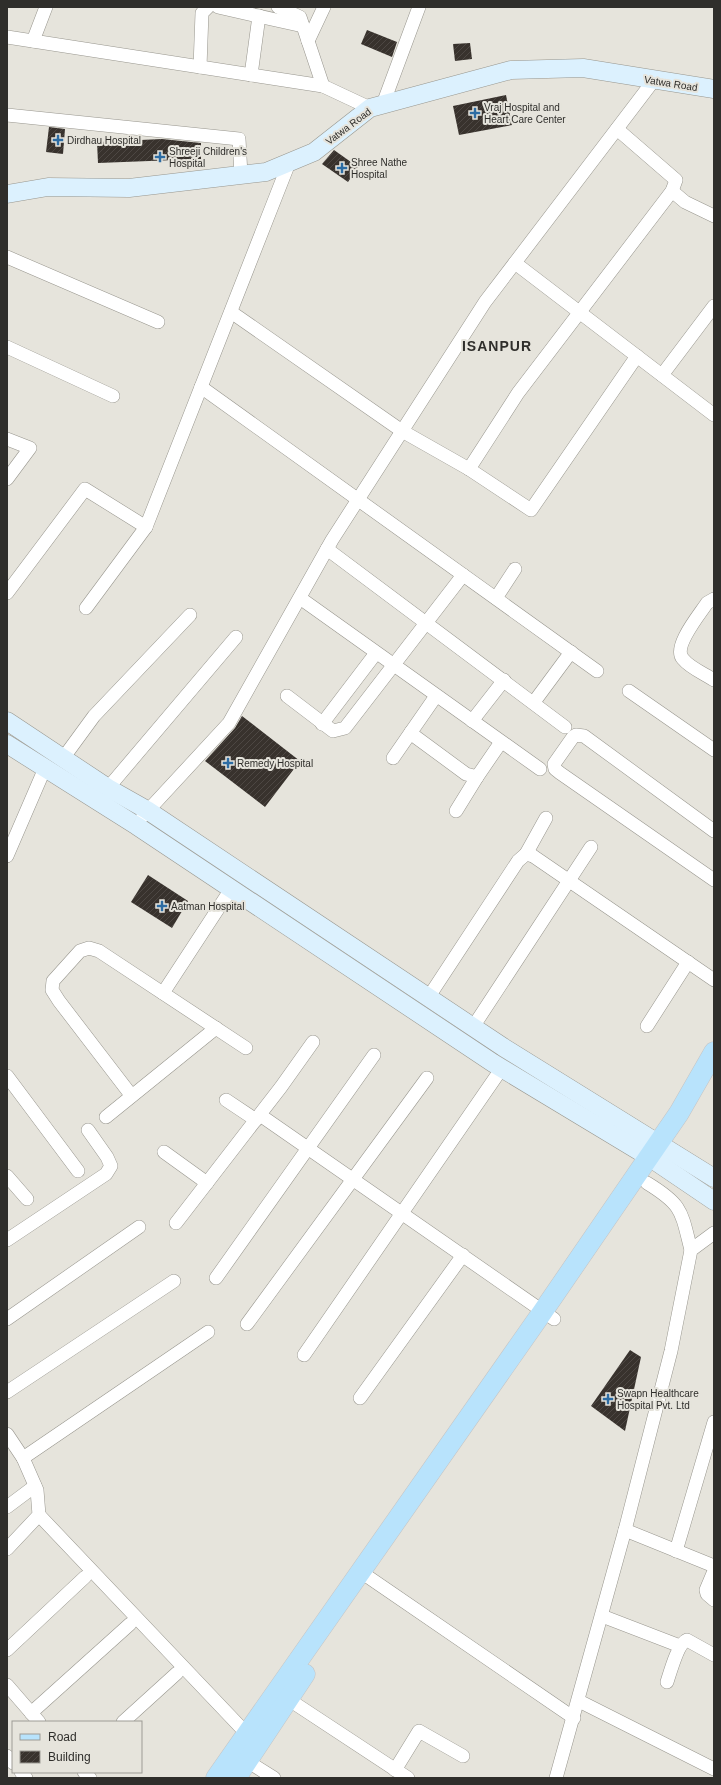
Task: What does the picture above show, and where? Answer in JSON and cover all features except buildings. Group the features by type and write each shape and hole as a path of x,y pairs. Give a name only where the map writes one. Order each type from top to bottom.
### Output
{"main road":[{"path":"549,1315 647,1183 679,1113 714,1052"},
{"path":"216,1778 247,1734 366,1576 549,1315 659,1154 690,1120 714,1079"},
{"path":"236,1778 333,1633 366,1576"}],"street":[{"path":"33,41 46,7"},
{"path":"200,67 202,13 208,7"},
{"path":"218,7 303,26"},
{"path":"278,7 300,18 323,86"},
{"path":"308,41 324,7"},
{"path":"7,37 323,86 376,106 419,7"},
{"path":"251,75 259,16"},
{"name":"Vatwa Road","path":"7,194 48,187 129,188 266,172 314,152 376,106 511,70 583,68 714,89"},
{"path":"136,826 146,810 228,723 327,549 485,302 654,80"},
{"path":"7,114 239,139 241,175"},
{"path":"468,469 518,393 672,191 676,180 617,129"},
{"path":"86,608 146,527 289,163"},
{"path":"672,191 685,202 714,216"},
{"path":"7,256 158,322"},
{"path":"515,262 714,415"},
{"path":"662,375 714,306"},
{"path":"230,312 402,431 468,469 531,510 637,356"},
{"path":"7,348 113,396"},
{"path":"201,387 597,671"},
{"path":"7,439 30,448 7,479"},
{"path":"7,593 85,489 146,527"},
{"path":"327,549 534,702 565,727"},
{"path":"496,598 515,569"},
{"path":"287,696 332,731 345,728 428,624 463,575"},
{"path":"713,597 680,644 680,653 683,659 714,680"},
{"path":"300,598 376,654 540,769"},
{"path":"64,757 94,716 190,615"},
{"path":"108,788 236,637"},
{"path":"534,702 570,652"},
{"path":"322,724 376,654"},
{"path":"472,721 504,680"},
{"path":"629,691 714,750"},
{"path":"393,758 436,696"},
{"path":"7,721 64,757 108,788 146,810 473,1027 659,1154 714,1201"},
{"path":"411,732 466,774 477,777"},
{"path":"714,831 584,736 576,735 573,737 554,764 555,769 560,773 714,880"},
{"path":"456,811 501,742"},
{"path":"7,744 136,826 502,1068 659,1154 714,1178"},
{"path":"7,856 45,768"},
{"path":"428,998 518,860 526,854 546,818"},
{"path":"473,1027 591,847"},
{"path":"526,854 533,856 714,980"},
{"path":"162,993 231,889"},
{"path":"132,1095 52,990 53,981 80,951 89,948 99,951 246,1048"},
{"path":"646,1026 688,962"},
{"path":"106,1117 216,1028"},
{"path":"176,1223 258,1118 313,1042"},
{"path":"216,1278 374,1055"},
{"path":"304,1355 502,1068"},
{"path":"7,1076 78,1171"},
{"path":"247,1324 427,1078"},
{"path":"226,1100 309,1148 549,1315"},
{"path":"7,1240 106,1174 111,1166 107,1157 88,1130"},
{"path":"164,1152 207,1183"},
{"path":"7,1176 27,1199"},
{"path":"556,1778 602,1616 671,1351 691,1250 684,1222 677,1204 647,1183"},
{"path":"7,1319 139,1227"},
{"path":"691,1250 714,1233"},
{"path":"360,1398 463,1255"},
{"path":"7,1392 174,1281"},
{"path":"23,1458 208,1332"},
{"path":"676,1551 714,1422"},
{"path":"7,1434 23,1458 38,1490 39,1515 247,1734"},
{"path":"7,1507 35,1486"},
{"path":"7,1549 39,1515"},
{"path":"625,1530 714,1566"},
{"path":"714,1570 706,1590 707,1594 714,1600"},
{"path":"366,1576 574,1718"},
{"path":"7,1650 84,1577"},
{"path":"602,1616 680,1646"},
{"path":"7,1685 35,1718 130,1624"},
{"path":"667,1682 682,1642 687,1640 714,1654"},
{"path":"124,1721 177,1672"},
{"path":"288,1699 408,1778"},
{"path":"579,1700 714,1769"},
{"path":"395,1770 419,1731 462,1756"},
{"path":"247,1761 274,1778"}],"place":[{"name":"Vraj Hospital and Heart Care Center","path":"475,113"},
{"name":"Dirdhau Hospital","path":"58,140"},
{"name":"Shreeji Children's Hospital","path":"160,157"},
{"name":"Shree Nathe Hospital","path":"342,168"},
{"name":"Remedy Hospital","path":"228,763"},
{"name":"Aatman Hospital","path":"162,906"},
{"name":"Swapn Healthcare Hospital Pvt. Ltd","path":"608,1399"}],"district":[{"name":"ISANPUR","path":"497,346"}]}
